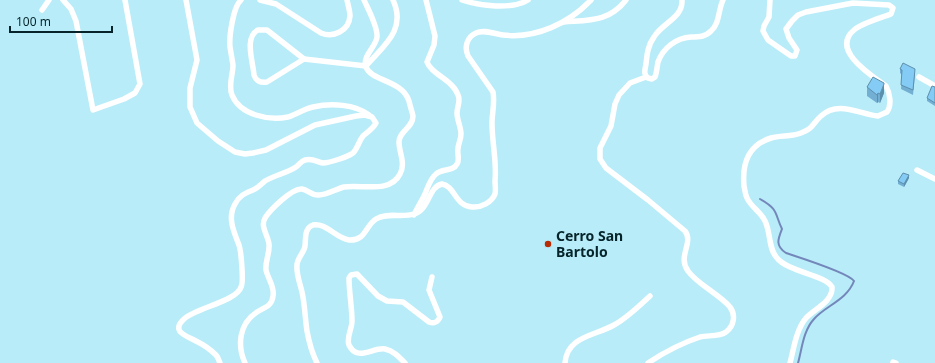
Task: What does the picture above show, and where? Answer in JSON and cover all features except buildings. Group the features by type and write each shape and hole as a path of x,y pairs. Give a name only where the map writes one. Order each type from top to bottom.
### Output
{"street":[{"path":"42,10 49,0"},
{"path":"63,0 71,9 76,21 93,110 124,99 135,93 140,84 125,0"},
{"path":"186,0 197,60 190,88 190,107 197,123 218,141 235,152 245,154 266,150 315,125 356,116 370,115"},
{"path":"220,363 216,355 196,341 184,336 181,333 179,324 186,317 196,311 233,296 241,287 242,281 239,246 234,234 232,221 232,214 235,204 245,193 254,190 266,181 297,167 305,160 311,159 322,163 351,154 361,138 375,126 375,120 370,115 362,110 351,107 314,107 302,110 292,116 274,118 251,113 241,108 235,100 231,90 233,64 230,45 236,8 241,0"},
{"path":"260,0 276,4 321,33 332,35 340,32 348,23 350,12 347,0"},
{"path":"245,363 240,346 240,340 244,328 253,315 270,305 273,298 273,289 267,274 266,263 269,246 263,226 267,215 288,194 295,190 306,190 311,194 317,195 346,187 370,188 384,186 396,180 401,174 403,163 399,139 402,133 410,125 412,119 408,99 405,93 399,88 371,74 366,66 366,60 375,44 377,34 364,0"},
{"path":"366,66 388,43 394,34 397,18 396,6 393,0"},
{"path":"413,215 435,175 440,171 455,168 457,165 457,148 461,134 457,114 460,100 458,95 445,78 430,67 427,62 434,45 435,36 426,0"},
{"path":"462,0 488,5 507,6 517,5 528,0"},
{"path":"317,363 307,331 304,300 297,268 298,260 305,248 308,230 315,225 321,225 341,238 354,240 362,236 372,222 378,217 413,215 424,208 435,188 439,185 447,186 458,201 464,205 472,207 487,203 495,193 496,167 492,123 494,97 493,92 468,56 466,49 469,38 474,34 482,32 504,35 524,34 544,30 563,22 591,0"},
{"path":"563,22 602,18 614,13 626,0"},
{"path":"646,77 644,73 650,43 658,32 676,16 681,7 682,0"},
{"path":"648,363 658,356 700,337 726,332 732,324 734,317 730,307 691,275 686,268 684,254 688,238 685,231 606,168 600,159 600,148 611,126 615,104 619,95 630,83 646,77 652,79 655,77 658,61 661,55 664,50 673,43 688,37 700,37 707,35 717,21 723,0"},
{"path":"770,0 770,17 764,26 763,31 768,40 791,56 796,54 797,50 789,38 786,29 798,15 806,12 853,3 890,5 893,8 891,14 854,30 850,35 848,43 850,54 860,68 888,88 890,104 887,112 878,116 846,109 831,109 822,114 814,126 808,130 787,137 770,138 759,144 751,152 745,162 743,174 745,194 767,224 771,247 775,256 785,265 826,281 832,287 830,295 802,324 790,363"},
{"path":"304,59 270,81 259,81 254,75 251,38 256,32 267,30 304,59 366,66"},
{"path":"919,77 935,86"},
{"path":"917,170 935,179"},
{"path":"405,363 397,354 390,350 378,349 366,353 360,353 354,351 350,346 348,340 352,320 349,278 353,274 358,275 378,296 392,302 403,302 429,322 433,323 440,317 429,290 432,277"},
{"path":"565,363 566,354 579,340 604,331 615,325 634,311 650,296"}],"waterway":[{"path":"760,199 770,206 777,215 782,229 778,242 780,248 786,253 843,274 854,281 851,288 841,298 819,314 810,324 803,340 798,363"}],"place":[{"name":"Cerro San Bartolo","path":"548,244"}]}
